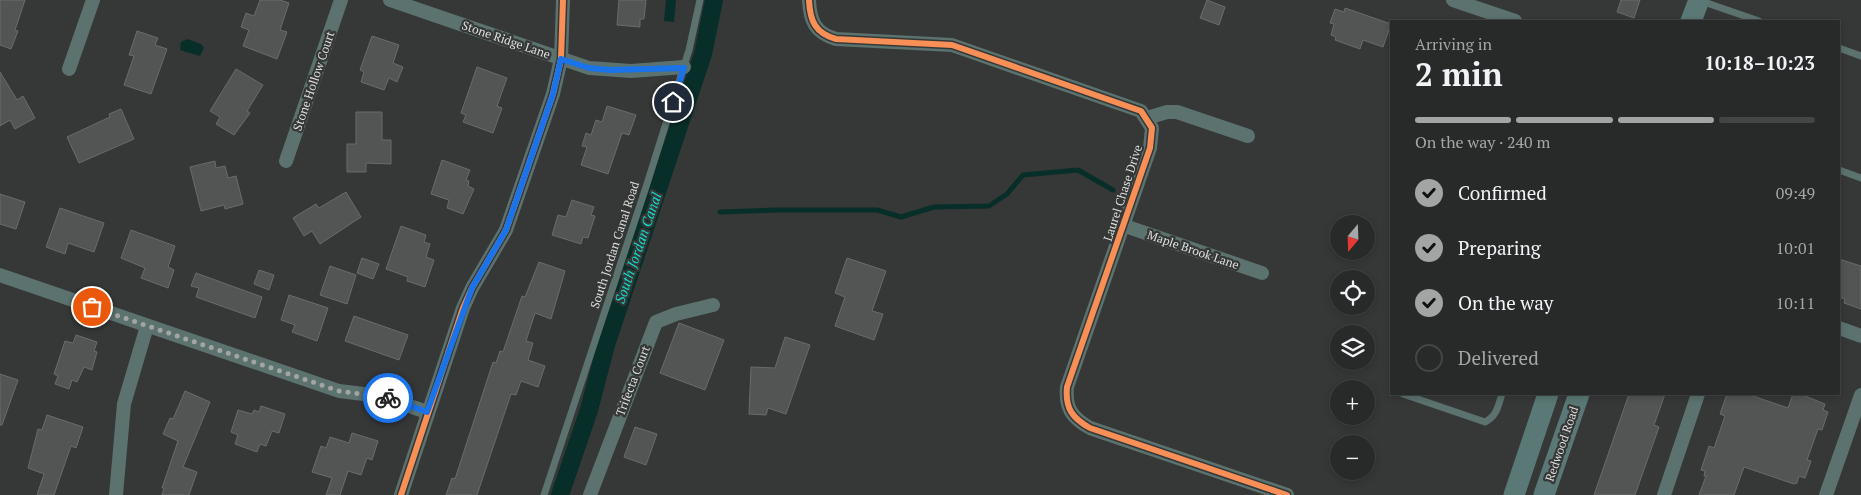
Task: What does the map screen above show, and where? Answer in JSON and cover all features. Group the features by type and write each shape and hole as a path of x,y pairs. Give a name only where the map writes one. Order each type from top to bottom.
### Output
{"main road":[{"path":"1691,20 1699,0"},
{"path":"1514,495 1547,395"},
{"name":"Redwood Road","path":"1544,495 1579,395"}],"street":[{"path":"69,70 92,0"},
{"name":"Stone Hollow Court","path":"286,161 341,0"},
{"name":"Stone Ridge Lane","path":"390,0 589,68 610,70 684,68"},
{"path":"401,495 427,412 469,295 506,230 553,94 561,59 563,0"},
{"path":"809,0 812,24 827,37 952,44 1132,106 1148,118 1167,112 1177,112 1248,136"},
{"path":"1453,0 1511,20"},
{"name":"Laurel Chase Drive","path":"1148,118 1152,128 1152,138 1124,226 1068,387 1066,399 1069,410 1078,421 1090,428 1287,495"},
{"name":"Maple Brook Lane","path":"1124,226 1262,274"},
{"path":"0,275 339,391 380,396 427,412"},
{"name":"Trifecta Court","path":"590,495 656,322 676,314 712,305"},
{"path":"116,495 124,404 146,326"},
{"path":"1840,328 1861,336"},
{"path":"1664,495 1698,395"},
{"path":"1826,495 1861,395"}],"lane":[{"name":"South Jordan Canal Road","path":"544,495 684,68 698,17 700,0"},
{"path":"1699,0 1756,20"},
{"path":"1840,48 1861,56"},
{"path":"1840,170 1861,178"},
{"path":"1406,395 1486,422 1497,411 1502,395"}],"shaded area":[{"path":"666,0 676,0 674,22 664,21"},
{"path":"187,39 201,44 204,48 200,56 180,50 181,42"}],"building":[{"path":"0,0 25,0 15,30 18,31 11,49 0,45"},
{"path":"260,0 280,0 289,3 280,30 287,32 277,59 243,46 249,30 241,27 246,13 254,16"},
{"path":"619,0 646,0 644,19 640,19 640,27 617,25"},
{"path":"1207,0 1225,7 1219,25 1200,18"},
{"path":"1621,0 1640,0 1634,18 1617,12"},
{"path":"1345,8 1390,24 1383,47 1363,40 1360,49 1335,40 1336,37 1331,35 1334,24 1330,23 1335,9 1344,12"},
{"path":"137,31 158,38 155,45 167,49 151,94 124,85 134,56 129,55"},
{"path":"372,36 399,45 393,63 403,67 397,82 389,78 384,90 361,82 364,72 360,70"},
{"path":"477,67 507,78 497,106 502,108 493,133 463,122 466,115 461,113"},
{"path":"236,69 263,85 247,111 250,113 234,135 216,124 220,117 210,111"},
{"path":"0,72 17,100 23,96 35,118 15,129 10,120 0,126"},
{"path":"607,106 636,115 629,135 622,133 608,174 581,165 587,147 582,146 586,133 591,135 596,120 602,122"},
{"path":"121,109 134,139 79,163 67,137 110,117 109,114"},
{"path":"356,112 382,112 382,140 391,140 391,164 366,163 366,172 347,172 347,144 356,144"},
{"path":"442,160 470,170 466,180 469,181 468,186 474,189 463,214 447,208 449,200 431,194"},
{"path":"215,161 216,168 225,166 228,178 236,176 243,204 225,209 224,205 201,211 190,167"},
{"path":"346,192 361,217 320,244 312,231 304,236 293,218 316,204 319,208"},
{"path":"0,194 25,202 16,229 0,224"},
{"path":"572,200 594,207 591,215 595,216 588,238 583,237 581,244 552,235 558,215 566,217"},
{"path":"60,208 104,223 94,252 68,243 65,254 46,247"},
{"path":"401,226 426,235 424,242 430,244 426,257 434,260 425,287 407,281 408,277 386,269"},
{"path":"131,230 175,246 168,267 174,270 168,288 141,278 145,268 121,258"},
{"path":"362,258 379,264 373,279 357,273"},
{"path":"847,258 886,271 872,311 883,314 874,340 835,326 845,297 835,293"},
{"path":"1840,259 1861,266 1861,309 1844,303 1845,299 1840,297"},
{"path":"539,262 565,271 551,319 535,313 526,341 533,343 528,360 545,366 538,387 521,381 516,395 511,394 477,495 446,495 452,478 455,479 493,362 496,363 500,351 503,352 522,296 525,297"},
{"path":"330,266 356,275 347,304 320,295"},
{"path":"259,270 274,275 269,290 254,284"},
{"path":"196,273 262,297 255,318 196,297 199,288 191,286"},
{"path":"289,295 328,308 317,341 292,332 295,325 281,320"},
{"path":"354,316 408,335 399,360 345,341"},
{"path":"679,323 724,340 705,390 660,373"},
{"path":"76,335 97,342 94,351 97,352 92,370 84,367 77,382 72,380 69,389 55,384 58,376 54,374 65,341 73,343"},
{"path":"785,337 810,345 786,414 768,408 766,415 749,414 751,367 775,368"},
{"path":"0,374 18,380 2,425 0,425"},
{"path":"185,391 210,402 183,467 197,472 189,495 162,495 164,488 162,488 178,441 163,434 170,418 173,419"},
{"path":"1629,395 1665,395 1654,425 1659,427 1635,495 1594,495"},
{"path":"1727,395 1750,395 1788,408 1793,395 1802,395 1825,404 1823,410 1828,412 1822,430 1818,429 1807,460 1811,461 1805,478 1799,476 1797,483 1794,484 1744,467 1734,495 1699,495 1706,476 1704,476 1705,471 1701,470 1709,446 1714,448 1725,416 1720,414"},
{"path":"261,406 285,414 279,433 272,431 266,446 260,444 257,452 235,444 238,435 231,432 238,410 252,414 254,410 259,412"},
{"path":"47,415 83,427 76,448 71,446 54,495 37,495 44,474 28,468 38,429 42,430"},
{"path":"635,427 657,434 646,465 624,457"},
{"path":"352,433 378,441 372,460 367,458 361,475 348,471 340,495 326,495 332,478 312,472 321,446 326,448 330,437 349,443"}],"waterway":[{"name":"South Jordan Canal","path":"560,495 589,410 606,345 703,54 714,0"},
{"path":"720,212 877,210 901,217 934,207 989,206 1007,194 1023,175 1078,170 1113,190"}],"cycle path":[{"path":"401,495 463,308 472,288 506,230 553,94 561,59 563,0"},
{"path":"809,0 812,20 818,30 836,39 952,45 1141,111 1152,128 1150,148 1067,387 1069,407 1074,416 1090,428 1287,495"}],"way so far":[{"path":"92,307 316,384 339,391 388,398"}],"route":[{"path":"388,398 427,412 463,308 483,268 496,250 506,230 553,94 561,59 589,68 610,70 631,71 684,68 673,102"}]}
